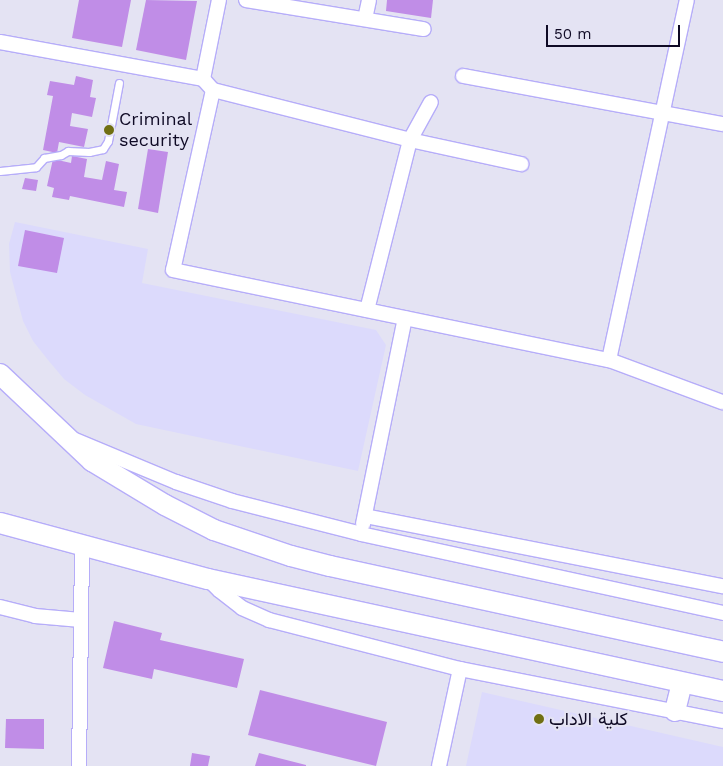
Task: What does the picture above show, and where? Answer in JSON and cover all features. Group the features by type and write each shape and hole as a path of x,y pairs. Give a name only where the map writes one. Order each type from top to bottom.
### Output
{"main road":[{"path":"0,374 92,461 165,505 214,530 291,556 723,652"},
{"path":"0,523 208,579 723,691"},
{"path":"675,711 682,683"}],"street":[{"path":"219,0 208,85 173,270 609,360 722,402"},
{"path":"246,0 424,29"},
{"path":"365,19 369,0"},
{"path":"609,360 687,0"},
{"path":"0,42 208,85 410,140 521,164"},
{"path":"463,76 723,124"},
{"path":"366,310 410,140 431,102"},
{"path":"361,534 405,318"},
{"path":"66,436 176,482 232,501 361,534 723,613"},
{"path":"365,516 723,586"},
{"path":"79,766 82,546"},
{"path":"208,579 236,604 269,620 460,668 723,721"},
{"path":"0,607 35,616 82,620"},
{"path":"438,766 460,668"}],"lane":[{"path":"0,171 36,166 44,158 61,155 68,151 89,152 102,149 108,141 119,83"}],"shaded area":[{"path":"15,222 148,249 142,283 376,330 386,345 358,471 136,424 85,395 64,379 48,360 33,341 23,321 10,272 9,244"},
{"name":"كلية الاداب","path":"482,692 723,747 723,766 466,766"}],"building":[{"path":"79,0 131,0 122,47 72,38"},
{"path":"146,0 197,1 186,60 136,50"},
{"path":"387,0 433,0 431,18 386,11"},
{"path":"76,76 93,80 90,97 96,98 92,117 72,113 70,126 88,129 84,147 59,142 57,153 43,150 53,96 47,95 50,81 74,85"},
{"path":"148,149 168,152 158,213 138,209"},
{"path":"72,156 87,159 84,177 102,180 106,161 119,164 114,190 127,192 124,207 70,196 69,200 52,197 54,188 47,186 53,159 71,163"},
{"path":"25,178 38,180 36,191 22,189"},
{"path":"25,230 64,238 57,273 18,266"},
{"path":"114,621 162,633 160,640 244,659 237,688 154,669 152,679 103,668"},
{"path":"260,690 387,722 376,766 248,735"},
{"path":"6,719 44,719 44,749 5,748"},
{"path":"192,753 210,756 208,766 190,766"},
{"path":"259,753 306,765 306,766 255,766"}],"place":[{"name":"Criminal security","path":"109,130"},
{"name":"كلية الاداب","path":"539,719"}]}
